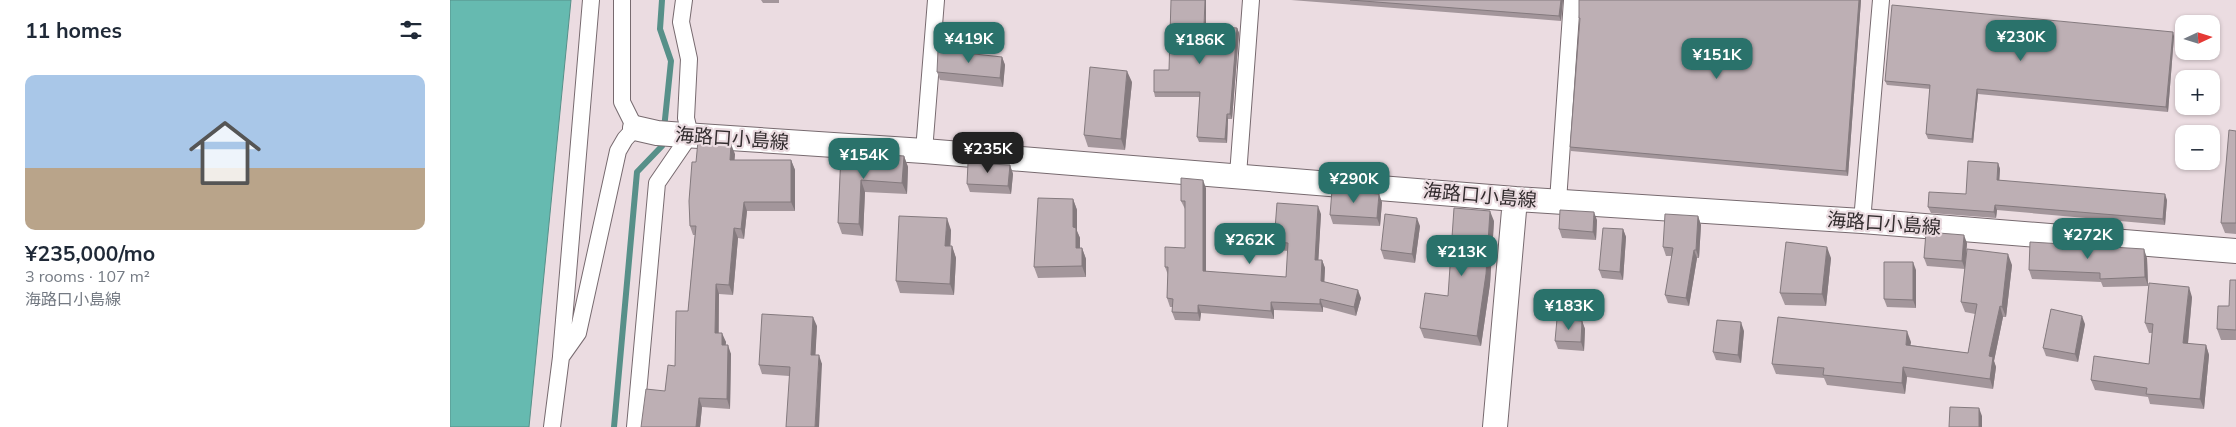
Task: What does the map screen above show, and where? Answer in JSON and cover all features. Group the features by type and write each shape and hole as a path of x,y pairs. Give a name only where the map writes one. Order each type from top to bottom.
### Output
{"main road":[{"name":"海路口小島線","path":"646,130 687,135 924,151 1515,198 1862,221 2236,250"},
{"path":"1495,427 1515,198"}],"street":[{"path":"552,427 561,357 591,0"},
{"path":"561,357 578,333 618,151 624,139 646,130 622,102 622,0"},
{"path":"636,427 657,183 687,135 689,60 681,22 684,0"},
{"path":"924,151 936,0"},
{"path":"1238,175 1251,0"},
{"path":"1558,201 1572,0"},
{"path":"1862,221 1881,0"}],"shaded area":[{"path":"450,0 571,0 529,427 450,427"}],"building":[{"path":"1171,0 1205,0 1204,26 1237,28 1230,114 1227,114 1225,139 1197,137 1200,92 1154,92 1154,70 1169,70"},
{"path":"1350,0 1561,0 1559,16"},
{"path":"1579,0 1859,0 1846,171 1570,147 1580,18"},
{"path":"1892,5 2173,32 2166,107 1977,89 1972,139 1926,134 1930,85 1885,81"},
{"path":"938,50 1002,57 1000,78 937,72"},
{"path":"1090,67 1127,71 1121,139 1084,135"},
{"path":"2229,130 2236,131 2236,223 2221,223"},
{"path":"698,141 731,144 730,160 791,160 791,202 744,202 741,229 734,228 729,285 716,284 715,333 722,333 722,345 728,345 727,399 699,398 696,427 641,427 646,389 665,391 668,365 675,366 676,311 688,311 696,226 690,226 689,201 692,162 696,162"},
{"path":"841,152 904,156 902,183 861,180 859,224 838,223"},
{"path":"1968,161 1998,163 1997,180 2165,194 2163,219 1995,205 1994,212 1928,207 1929,192 1966,194"},
{"path":"968,163 1010,165 1008,186 967,184"},
{"path":"1181,178 1203,180 1203,271 1286,277 1288,243 1274,242 1277,203 1318,206 1315,260 1322,260 1321,281 1358,290 1354,307 1320,299 1320,304 1271,302 1271,311 1198,305 1198,313 1172,312 1173,299 1167,298 1168,267 1165,267 1165,247 1185,248 1185,201 1181,201"},
{"path":"1332,190 1379,194 1377,218 1330,215"},
{"path":"1038,198 1073,199 1073,227 1076,228 1076,248 1082,248 1082,266 1034,267"},
{"path":"1454,208 1490,211 1486,274 1477,336 1420,328 1425,293 1448,296"},
{"path":"1560,210 1594,212 1593,232 1559,229"},
{"path":"1385,214 1417,218 1412,254 1381,250"},
{"path":"1665,214 1698,216 1696,250 1694,250 1686,298 1665,295 1673,248 1663,247"},
{"path":"899,216 947,218 945,246 952,246 950,284 896,281"},
{"path":"1603,228 1623,229 1620,272 1599,270"},
{"path":"1926,232 1964,235 1962,261 1924,258"},
{"path":"1786,242 1827,247 1822,294 1780,293"},
{"path":"2030,242 2144,249 2145,277 2100,279 2100,273 2029,270"},
{"path":"1967,249 2008,254 2002,307 2000,306 1989,356 1993,357 1990,379 1903,367 1902,383 1823,375 1824,368 1772,364 1778,317 1907,331 1906,345 1968,353 1977,304 1961,302"},
{"path":"1884,262 1913,262 1913,300 1884,299"},
{"path":"2230,280 2236,280 2236,330 2217,329 2218,306 2229,306"},
{"path":"2149,283 2189,287 2183,343 2206,345 2200,399 2146,394 2147,388 2091,380 2094,356 2149,364 2153,324 2145,323"},
{"path":"2051,309 2082,316 2075,354 2043,348"},
{"path":"762,314 813,317 811,355 819,355 815,427 786,427 790,367 759,365"},
{"path":"1557,319 1582,321 1581,342 1555,341"},
{"path":"1717,320 1741,322 1738,355 1713,352"},
{"path":"1950,407 1979,408 1979,427 1949,427"}],"waterway":[{"path":"662,0 660,29 671,61 664,129"},
{"path":"614,427 637,172 662,146 663,139"}]}
